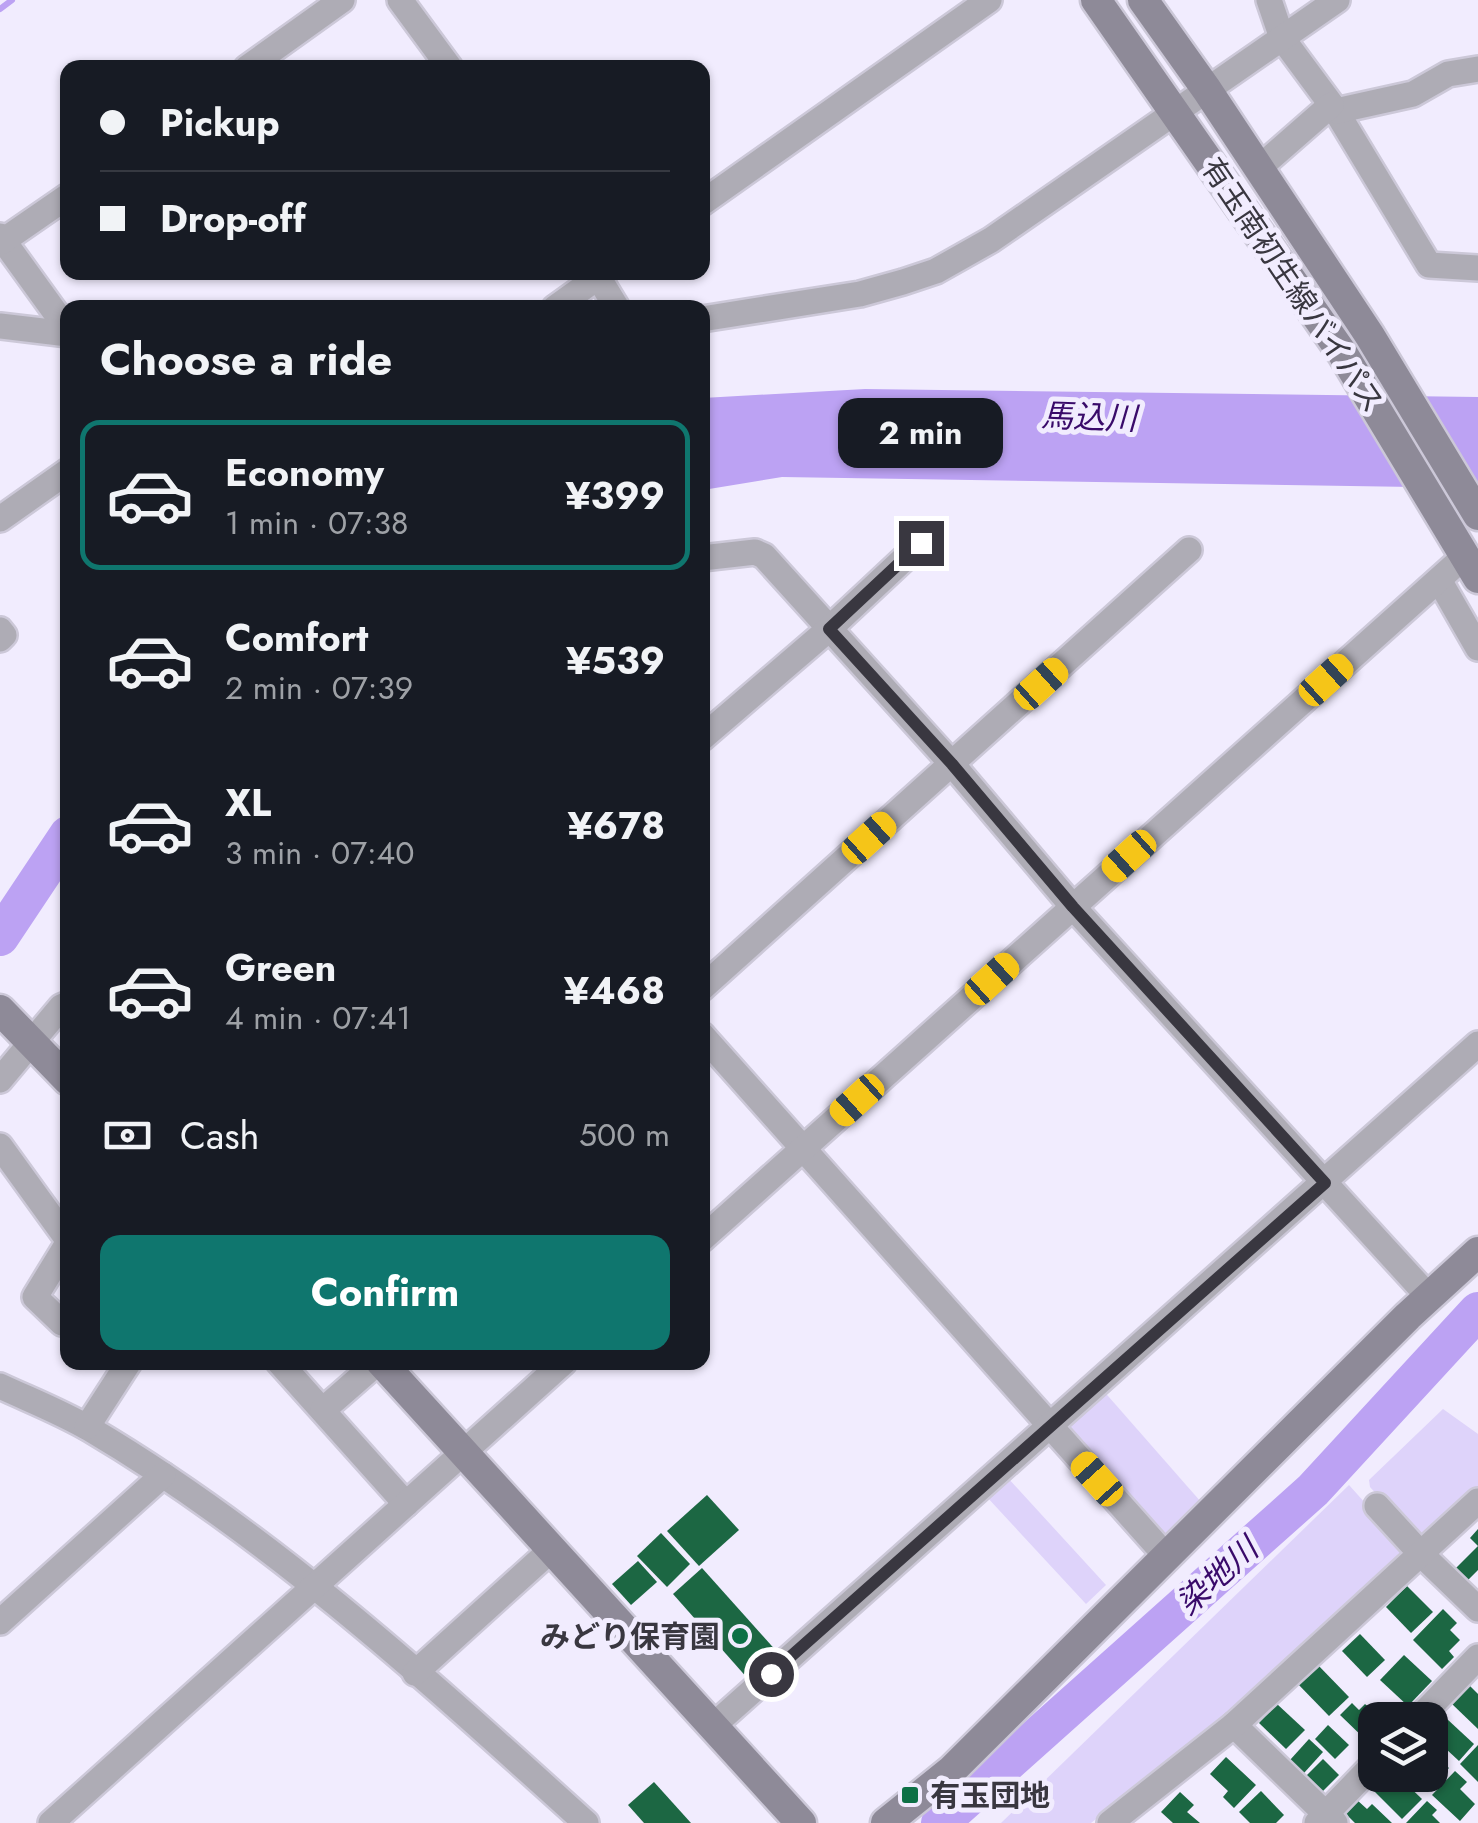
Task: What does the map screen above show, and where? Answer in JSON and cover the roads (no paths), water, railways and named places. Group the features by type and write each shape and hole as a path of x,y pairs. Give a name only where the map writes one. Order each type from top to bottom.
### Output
{"street":[{"path":"258,60 342,0"},
{"path":"400,0 444,60"},
{"path":"710,198 989,0"},
{"name":"有玉南初生線バイパス","path":"1096,0 1343,354 1464,555"},
{"name":"有玉南初生線バイパス","path":"1143,0 1374,344 1478,515"},
{"path":"1269,0 1282,38 1333,108 1429,265 1478,268"},
{"path":"710,318 860,294 936,270 992,240 1337,0"},
{"path":"1258,168 1333,108 1414,94 1448,74 1478,69"},
{"path":"60,201 2,238 60,321"},
{"path":"566,300 592,280"},
{"path":"0,326 60,331"},
{"path":"0,519 60,477"},
{"path":"710,731 921,543"},
{"path":"710,981 1189,550"},
{"path":"710,557 760,554 952,764 1073,907 1429,1297"},
{"path":"710,1232 1464,555"},
{"path":"1439,580 1478,648"},
{"path":"0,630 4,635 0,639"},
{"path":"0,1080 60,1008"},
{"path":"0,1010 60,1072"},
{"path":"714,1725 1478,1044"},
{"path":"710,1045 1167,1557"},
{"path":"0,1146 60,1231"},
{"path":"886,1823 952,1770 1478,1252"},
{"path":"60,1255 35,1297 60,1321"},
{"path":"87,1427 124,1370"},
{"path":"286,1370 406,1504"},
{"path":"322,1410 370,1370"},
{"path":"387,1370 801,1823"},
{"path":"51,1823 555,1370"},
{"path":"0,1386 87,1427 163,1476 316,1587 586,1823"},
{"path":"0,1622 163,1476"},
{"path":"1110,1823 1234,1726 1478,1501"},
{"path":"1377,1506 1478,1610"},
{"path":"415,1673 552,1550"},
{"path":"1434,1702 1478,1656"},
{"path":"1234,1726 1326,1820 1358,1783"}],"water":[{"path":"865,389 1478,397 1478,488 782,477 710,489 710,398"}],"waterway":[{"path":"0,9 12,0"},
{"name":"馬込川","path":"0,937 60,847"},
{"name":"染地川","path":"940,1823 1313,1490 1478,1311"}],"place":[{"name":"みどり保育園","path":"740,1636"},
{"name":"有玉団地","path":"910,1795"}]}
